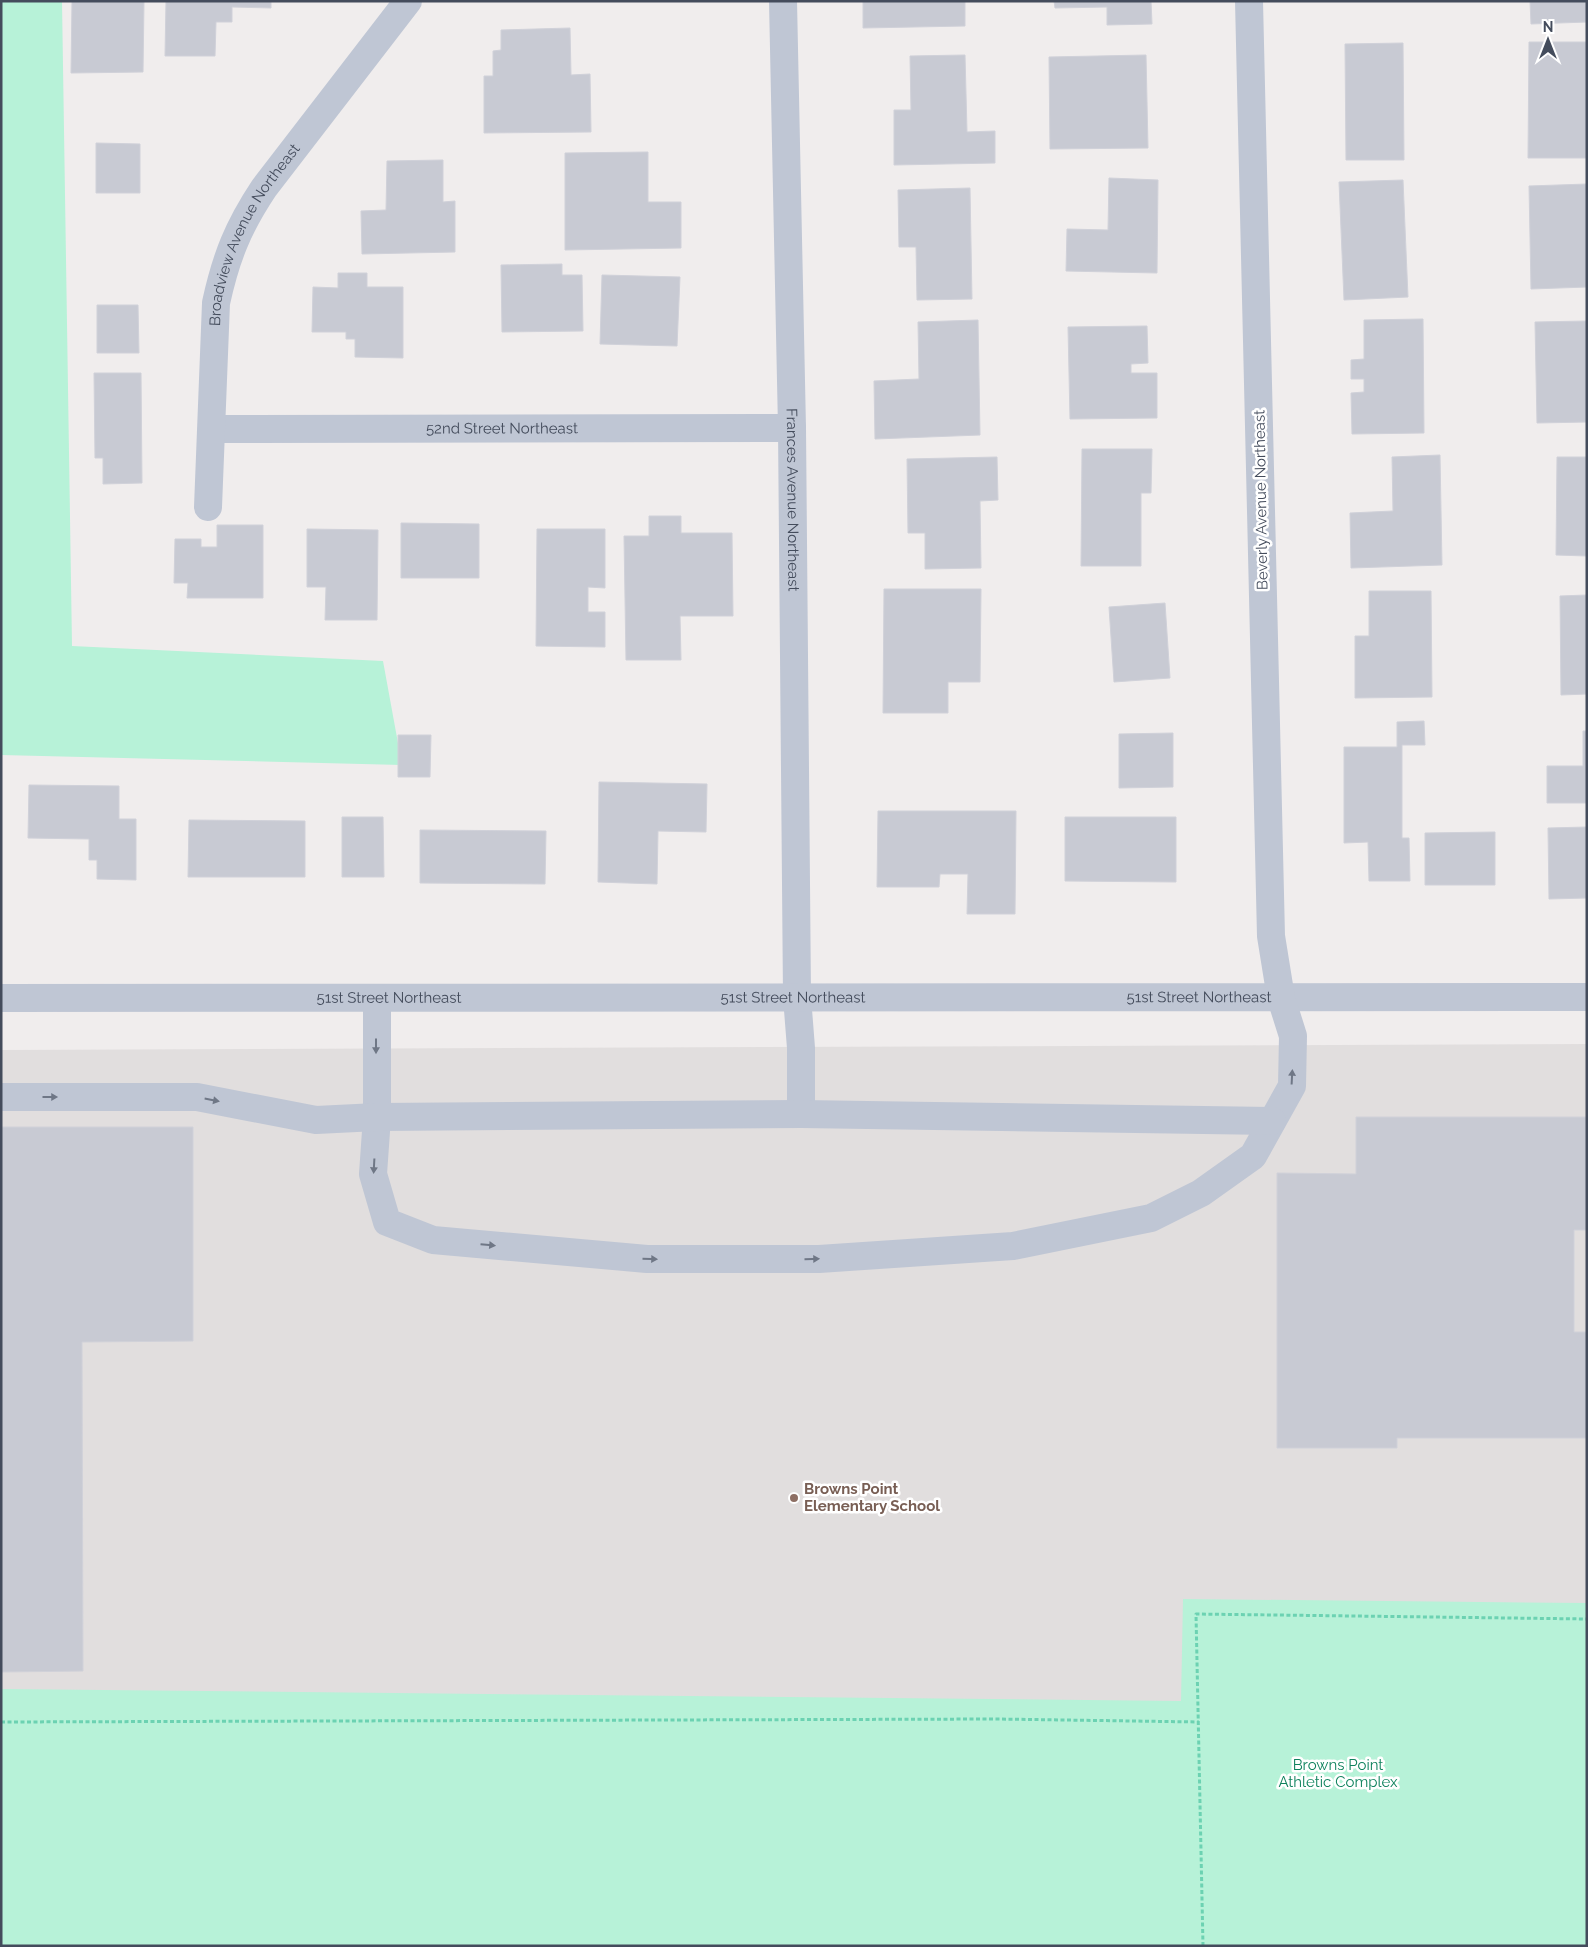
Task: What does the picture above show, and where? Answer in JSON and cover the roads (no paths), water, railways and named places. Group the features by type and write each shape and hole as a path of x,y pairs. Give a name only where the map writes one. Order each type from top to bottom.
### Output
{"street":[{"name":"Broadview Avenue Northeast","path":"208,507 216,302 223,270 235,237 264,188 408,1"},
{"name":"Frances Avenue Northeast","path":"783,1 792,428 797,997 801,1114"},
{"name":"Beverly Avenue Northeast","path":"377,1117 373,1174 387,1222 433,1240 647,1260 818,1260 1013,1246 1151,1218 1202,1193 1253,1156 1292,1086 1293,1036 1281,998 1271,936 1248,1"},
{"name":"52nd Street Northeast","path":"212,429 792,428"},
{"name":"51st Street Northeast","path":"1,998 1587,997"},
{"path":"377,998 377,1117"},
{"path":"1,1097 197,1097 316,1120 377,1117 801,1114 1272,1121"}],"place":[{"name":"Browns Point Elementary School","path":"794,1498"}],"park label":[{"name":"Browns Point Athletic Complex","path":"1338,1774"}]}
